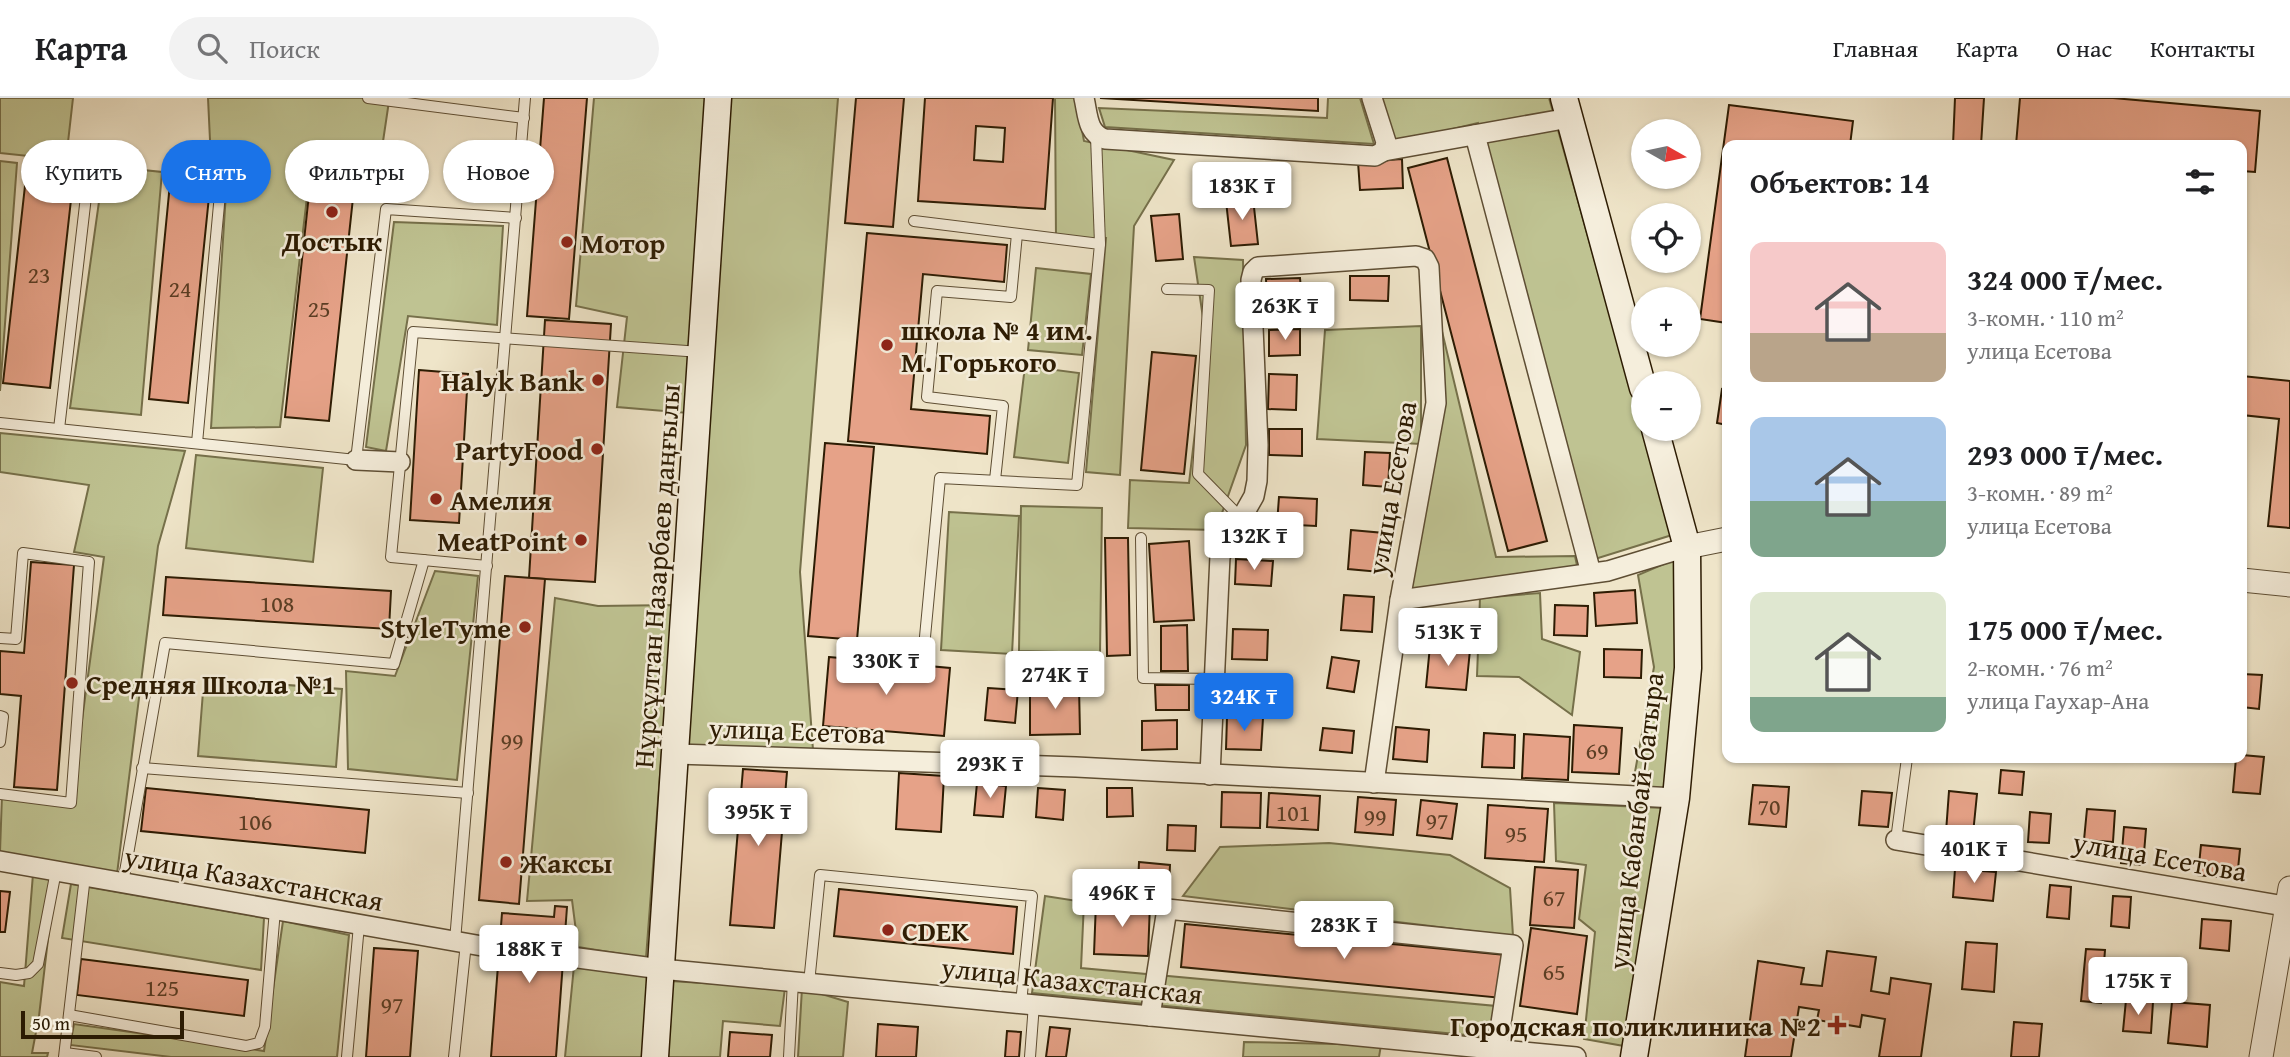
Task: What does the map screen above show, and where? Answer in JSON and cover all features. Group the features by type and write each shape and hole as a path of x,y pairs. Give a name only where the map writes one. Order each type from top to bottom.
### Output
{"main road":[{"name":"Нұрсұлтан Назарбаев даңғылы","path":"655,1057 718,98"},
{"path":"1567,108 1638,371"},
{"name":"улица Кабанбай-батыра","path":"1634,1057 1676,798 1688,668 1687,547 1657,441"}],"street":[{"path":"1084,98 1091,128 1096,136 1105,139 1375,156 1384,151 1475,135 1567,108"},
{"path":"1372,98 1386,142 1384,151"},
{"path":"1475,135 1591,573"},
{"name":"улица Есетова","path":"1210,775 1220,556 1254,496 1257,481 1251,280 1253,272 1258,267 1416,256 1425,259 1429,267 1436,403 1400,600 1374,783"},
{"path":"356,460 400,463"},
{"path":"1400,600 1608,571 1687,547 1722,540"},
{"path":"2247,581 2290,585"},
{"name":"улица Есетова","path":"676,754 1076,767 1676,798"},
{"name":"улица Есетова","path":"1896,840 2289,900"},
{"name":"улица Казахстанская","path":"0,861 499,949"},
{"path":"2261,1057 2289,900"},
{"path":"1150,1016 1167,909 1513,945 1497,1049"},
{"name":"улица Казахстанская","path":"563,956 801,982 1576,1057"}],"lane":[{"path":"368,98 524,118"},
{"path":"454,1057 468,793 525,98"},
{"path":"923,658 940,478 1077,485 1100,244 1096,136"},
{"path":"59,429 85,203"},
{"path":"197,443 219,203"},
{"path":"0,423 356,460 386,208 516,218"},
{"path":"914,221 1100,244"},
{"path":"995,481 1003,405 926,397 937,290 1011,297 1017,234"},
{"path":"1167,289 1209,290 1198,474 1241,518"},
{"path":"487,566 391,557 413,332 701,352"},
{"path":"1142,538 1143,678 1214,679"},
{"path":"0,638 16,639 23,553 89,562 71,803 0,794"},
{"path":"123,883 164,643 394,664 424,560"},
{"path":"0,716 3,717 0,742"},
{"path":"1896,840 1906,763"},
{"path":"142,768 468,793"},
{"path":"0,973 29,973 37,964 56,871"},
{"path":"789,1057 820,875 1032,897 1028,1004 1030,1057"},
{"path":"85,876 65,1055 96,1057"},
{"path":"69,1015 246,1046 259,1043 265,1027 275,910"},
{"path":"347,1057 359,925"}],"green space":[{"path":"0,98 73,98 68,140 21,140 21,155 0,153"},
{"path":"208,98 368,98 389,101 383,140 285,140 285,203 306,203 280,427 211,428 225,203 271,203 271,140 210,140"},
{"path":"594,98 707,98 688,413 617,407 627,317 576,306"},
{"path":"726,98 838,98 800,572 813,750 684,746"},
{"path":"1055,98 1076,98 1084,141 1174,160 1134,226 1120,475 1086,472 1106,238 1056,239"},
{"path":"1328,98 1360,98 1374,144 1105,127 1099,108 1327,118"},
{"path":"1380,98 1549,98 1631,389 1631,441 1646,441 1672,535 1595,559 1478,123 1394,143"},
{"path":"0,161 17,163 0,391"},
{"path":"147,170 161,172 141,415 70,408 99,203 147,203"},
{"path":"394,222 503,226 497,325 408,316 386,451 366,447"},
{"path":"1194,257 1243,260 1246,445 1216,530 1128,528 1130,480 1189,483 1206,338"},
{"path":"1036,268 1091,274 1082,355 1028,350"},
{"path":"1440,323 1496,557 1575,556 1578,570 1407,593"},
{"path":"1421,326 1421,444 1317,439 1325,330"},
{"path":"1025,366 1079,373 1068,463 1014,457"},
{"path":"0,433 185,451 158,546 117,874 0,852 2,795 71,802 104,557 74,552 89,485 0,472"},
{"path":"196,455 323,468 313,562 186,548"},
{"path":"1021,506 1102,508 1100,653 1019,651"},
{"path":"949,512 1019,516 1012,654 941,650"},
{"path":"1680,557 1670,791 1633,783 1654,667 1638,575"},
{"path":"435,571 478,576 457,780 348,769 346,671 395,676"},
{"path":"1540,593 1542,639 1580,652 1572,715 1519,677 1477,676 1480,598"},
{"path":"555,598 598,606 673,605 646,958 578,947 572,900 527,901"},
{"path":"204,679 342,689 336,767 198,756"},
{"path":"1554,803 1664,808 1624,1046 1584,1039 1595,932 1579,919 1586,865 1556,861"},
{"path":"1329,843 1450,855 1510,888 1513,936 1183,896 1220,847"},
{"path":"56,871 39,1016 32,1053 48,1053 47,1057 0,1057 0,982 24,986 33,874"},
{"path":"71,884 264,918 261,970 62,938"},
{"path":"1045,896 1084,902 1081,968 1496,1006 1487,1037 1032,993"},
{"path":"283,921 349,935 337,1057 171,1057 70,1045 74,1024 264,1051"},
{"path":"574,966 652,977 646,1057 565,1057"},
{"path":"670,981 785,988 780,1026 723,1021 720,1057 665,1057"},
{"path":"802,988 848,1002 843,1057 798,1057"},
{"path":"1244,1042 1381,1045 1379,1057 1243,1057"}],"building":[{"path":"544,98 587,98 569,319 527,316 536,203 554,203 554,140 541,140"},
{"path":"856,98 904,98 893,227 845,223"},
{"path":"925,98 1053,98 1045,209 918,201","holes":["976,126 1005,128 1003,162 974,160"]},
{"path":"1100,98 1318,98 1318,111"},
{"path":"1955,98 1984,98 1981,140 1953,140"},
{"path":"2020,98 2113,98 2260,111 2255,172 2247,171 2247,140 2016,140"},
{"path":"1729,105 1853,121 1851,140 1724,140"},
{"path":"1722,157 1722,322 1701,319 1701,312"},
{"path":"1447,158 1547,541 1508,551 1408,168"},
{"path":"1402,159 1403,188 1360,190 1358,162"},
{"path":"1253,198 1258,244 1231,246 1226,201"},
{"path":"23,203 71,203 50,388 3,383"},
{"path":"168,203 208,203 188,403 149,399"},
{"path":"308,203 352,203 329,421 285,417"},
{"path":"1179,214 1183,259 1156,261 1151,216"},
{"name":"школа № 4 им. М. Горького","path":"867,233 1007,245 1004,282 923,274 911,409 990,416 987,454 848,441"},
{"path":"1350,276 1389,276 1388,301 1350,300"},
{"path":"1300,278 1302,300 1267,302 1266,279"},
{"path":"545,320 611,324 595,582 529,578"},
{"path":"1300,329 1300,355 1269,356 1269,330"},
{"path":"1152,352 1196,356 1184,474 1141,470"},
{"path":"419,370 468,374 459,523 410,520"},
{"path":"1269,374 1297,375 1296,410 1268,409"},
{"path":"2247,377 2290,381 2290,528 2268,526 2279,419 2247,416"},
{"path":"1722,389 1722,424 1717,423"},
{"path":"1269,429 1302,429 1302,456 1269,455"},
{"name":"школа № 4 им. М. Горького","path":"825,443 874,447 857,640 808,636"},
{"path":"1365,452 1390,453 1388,487 1363,485"},
{"path":"1279,497 1317,499 1316,526 1277,524"},
{"path":"1351,530 1384,533 1380,572 1348,569"},
{"path":"1105,538 1128,538 1130,655 1107,656"},
{"path":"1189,541 1194,620 1154,622 1149,544"},
{"path":"1236,559 1273,561 1271,586 1235,584"},
{"path":"31,562 74,565 57,790 14,787 21,696 0,694 0,651 24,653"},
{"path":"505,576 545,579 519,904 479,900"},
{"path":"166,577 391,591 389,629 163,615"},
{"path":"1635,590 1637,623 1596,626 1594,593"},
{"path":"1344,595 1374,597 1372,632 1341,630"},
{"path":"1555,605 1588,606 1587,636 1554,635"},
{"path":"1187,625 1188,671 1161,671 1161,626"},
{"path":"1233,629 1268,630 1267,660 1232,659"},
{"path":"1430,646 1470,650 1466,690 1426,687"},
{"path":"1604,649 1642,650 1641,678 1604,677"},
{"path":"829,657 950,668 944,736 823,726"},
{"path":"1332,657 1359,661 1354,692 1327,688"},
{"path":"2247,674 2262,675 2259,709 2247,708"},
{"path":"1155,685 1189,685 1189,710 1156,710"},
{"path":"1079,686 1080,734 1030,735 1030,687"},
{"path":"988,688 1018,690 1015,723 985,720"},
{"path":"1227,717 1263,718 1261,750 1226,749"},
{"path":"1177,720 1177,749 1142,750 1142,721"},
{"path":"1574,725 1622,728 1619,774 1572,772"},
{"path":"1396,727 1429,730 1427,762 1393,759"},
{"path":"1323,728 1354,731 1352,753 1320,750"},
{"path":"1484,733 1515,735 1514,768 1482,767"},
{"path":"1524,734 1570,737 1568,780 1522,778"},
{"path":"2247,755 2264,757 2260,794 2233,792 2236,763 2247,763"},
{"path":"743,769 787,772 774,928 730,925"},
{"path":"2001,770 2024,772 2022,795 1999,793"},
{"path":"899,773 944,776 941,832 896,829"},
{"path":"977,783 1006,786 1003,817 974,815"},
{"path":"1753,785 1789,787 1786,827 1749,824"},
{"path":"146,788 369,810 365,853 141,831"},
{"path":"1038,788 1065,790 1063,820 1036,817"},
{"path":"1107,788 1132,788 1133,816 1107,817"},
{"path":"1862,791 1892,793 1888,827 1859,825"},
{"path":"1949,791 1977,794 1973,834 1946,832"},
{"path":"1222,792 1261,793 1260,828 1221,827"},
{"path":"1269,793 1320,796 1318,830 1267,827"},
{"path":"1358,797 1396,800 1393,835 1355,832"},
{"path":"1421,800 1457,804 1452,839 1417,835"},
{"path":"1488,805 1548,809 1544,862 1485,858"},
{"path":"2087,809 2115,811 2113,842 2084,840"},
{"path":"2030,812 2051,814 2049,843 2028,842"},
{"path":"1168,825 1196,826 1195,851 1167,850"},
{"path":"2124,827 2146,829 2143,865 2121,863"},
{"path":"2201,845 2240,849 2237,879 2198,875"},
{"path":"1139,862 1170,865 1169,888 1138,886"},
{"path":"1535,867 1578,870 1574,928 1530,925"},
{"path":"1955,869 1996,872 1993,901 1953,897"},
{"path":"2050,885 2071,887 2069,919 2047,917"},
{"path":"839,889 1017,907 1013,954 834,936"},
{"path":"0,891 10,892 5,932 0,932"},
{"path":"2113,896 2131,897 2129,928 2111,926"},
{"path":"1096,902 1150,904 1148,956 1094,954"},
{"path":"555,906 567,907 556,1057 491,1057 502,913 554,917"},
{"path":"2202,919 2231,921 2229,951 2200,948"},
{"path":"1185,924 1506,955 1502,998 1181,967"},
{"path":"1531,928 1587,936 1577,1014 1520,1006"},
{"path":"1966,942 1997,944 1994,992 1962,989"},
{"path":"374,948 418,951 410,1057 366,1057"},
{"path":"2086,949 2105,950 2101,1003 2081,1001"},
{"name":"Городская поликлиника №2","path":"1827,951 1876,957 1871,991 1889,994 1891,978 1931,984 1921,1057 1879,1057 1885,1019 1862,1015 1860,1027 1817,1020 1819,1010 1799,1007 1791,1057 1745,1057 1758,961 1804,968 1801,984 1822,986"},
{"path":"81,959 248,980 244,1016 77,995"},
{"path":"2126,1000 2153,1002 2151,1033 2123,1031"},
{"path":"2172,1002 2210,1005 2207,1047 2168,1043"},
{"path":"2014,1022 2042,1024 2039,1057 2011,1057"},
{"path":"878,1024 918,1027 916,1057 876,1057"},
{"path":"1050,1027 1070,1029 1066,1057 1046,1057"},
{"path":"1007,1031 1021,1032 1019,1057 1005,1057"},
{"path":"730,1032 772,1035 770,1057 728,1057"}],"tunnel":[{"path":"499,949 563,956"}],"place":[{"name":"Достык","path":"332,212"},
{"name":"Мотор","path":"567,242"},
{"name":"школа № 4 им. М. Горького","path":"887,345"},
{"name":"Halyk Bank","path":"598,380"},
{"name":"PartyFood","path":"597,449"},
{"name":"Амелия","path":"436,499"},
{"name":"MeatPoint","path":"581,540"},
{"name":"StyleTyme","path":"525,627"},
{"name":"Средняя Школа №1","path":"72,683"},
{"name":"Жаксы","path":"506,862"},
{"name":"CDEK","path":"888,930"},
{"name":"Городская поликлиника №2","path":"1837,1025"}]}
